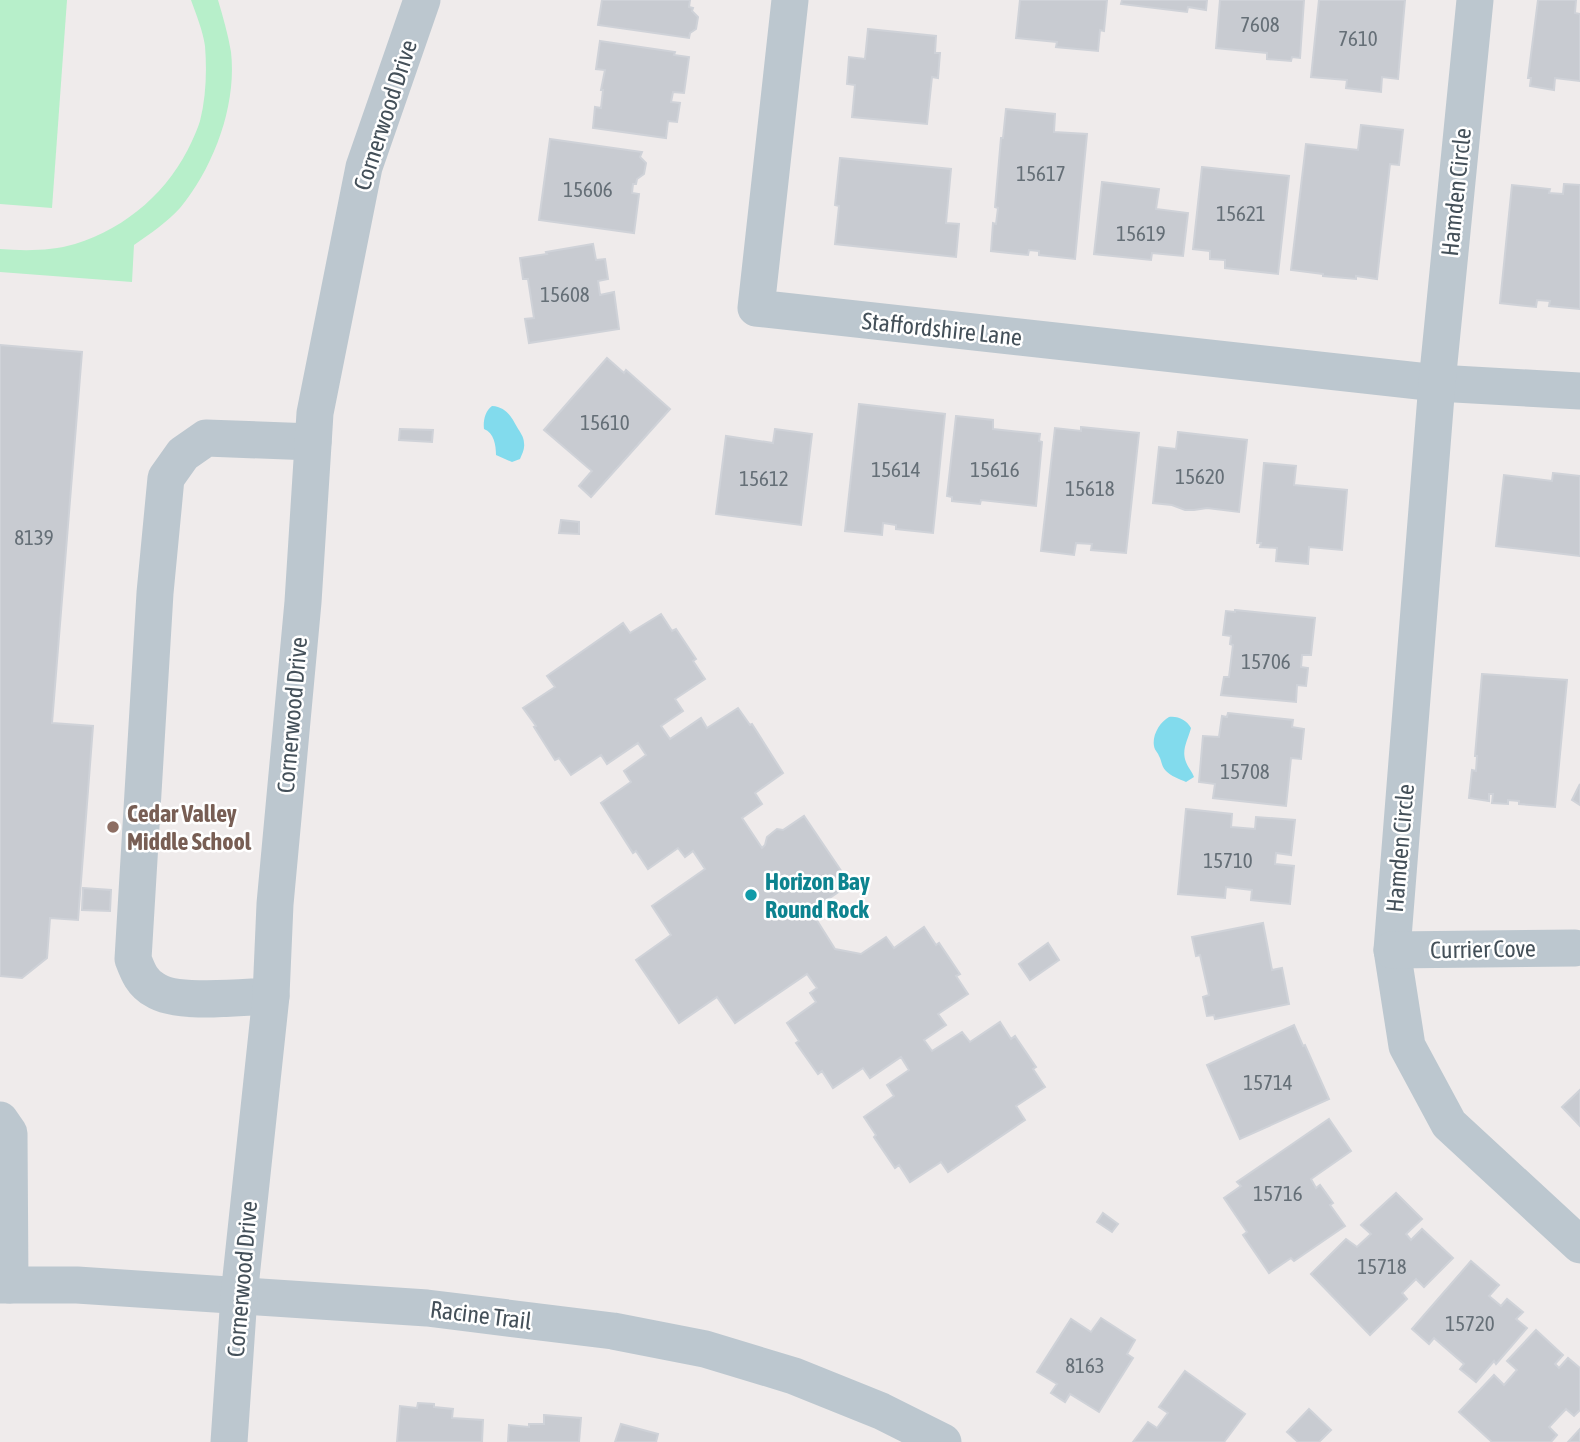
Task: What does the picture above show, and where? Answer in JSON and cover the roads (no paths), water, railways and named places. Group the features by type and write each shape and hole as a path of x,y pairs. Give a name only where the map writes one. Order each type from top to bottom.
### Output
{"street":[{"name":"Cornerwood Drive","path":"229,1442 239,1296 271,996 275,904 303,602 315,413 364,167 422,0"},
{"name":"Staffordshire Lane","path":"790,0 756,308 1437,383"},
{"name":"Hamden Circle","path":"1475,0 1437,383 1392,950 1407,1046 1449,1124 1580,1245"},
{"path":"1437,383 1580,391"},
{"path":"271,996 189,1000 156,992 140,977 133,959 155,593 166,478 183,454 206,439 313,442"},
{"name":"Currier Cove","path":"1392,950 1575,948"},
{"path":"0,1119 9,1133 5,1285"},
{"name":"Racine Trail","path":"5,1285 77,1284 428,1308 613,1331 705,1349 794,1376 881,1411 943,1442"}],"water":[{"path":"492,406 508,413 522,435 524,447 520,459 512,462 496,455 492,436 484,429 485,416"},
{"path":"1169,717 1182,719 1191,728 1184,753 1194,777 1186,782 1166,771 1154,748 1157,729"}],"place":[{"name":"Cedar Valley Middle School","path":"113,827"},
{"name":"Horizon Bay Round Rock","path":"751,895"}]}
